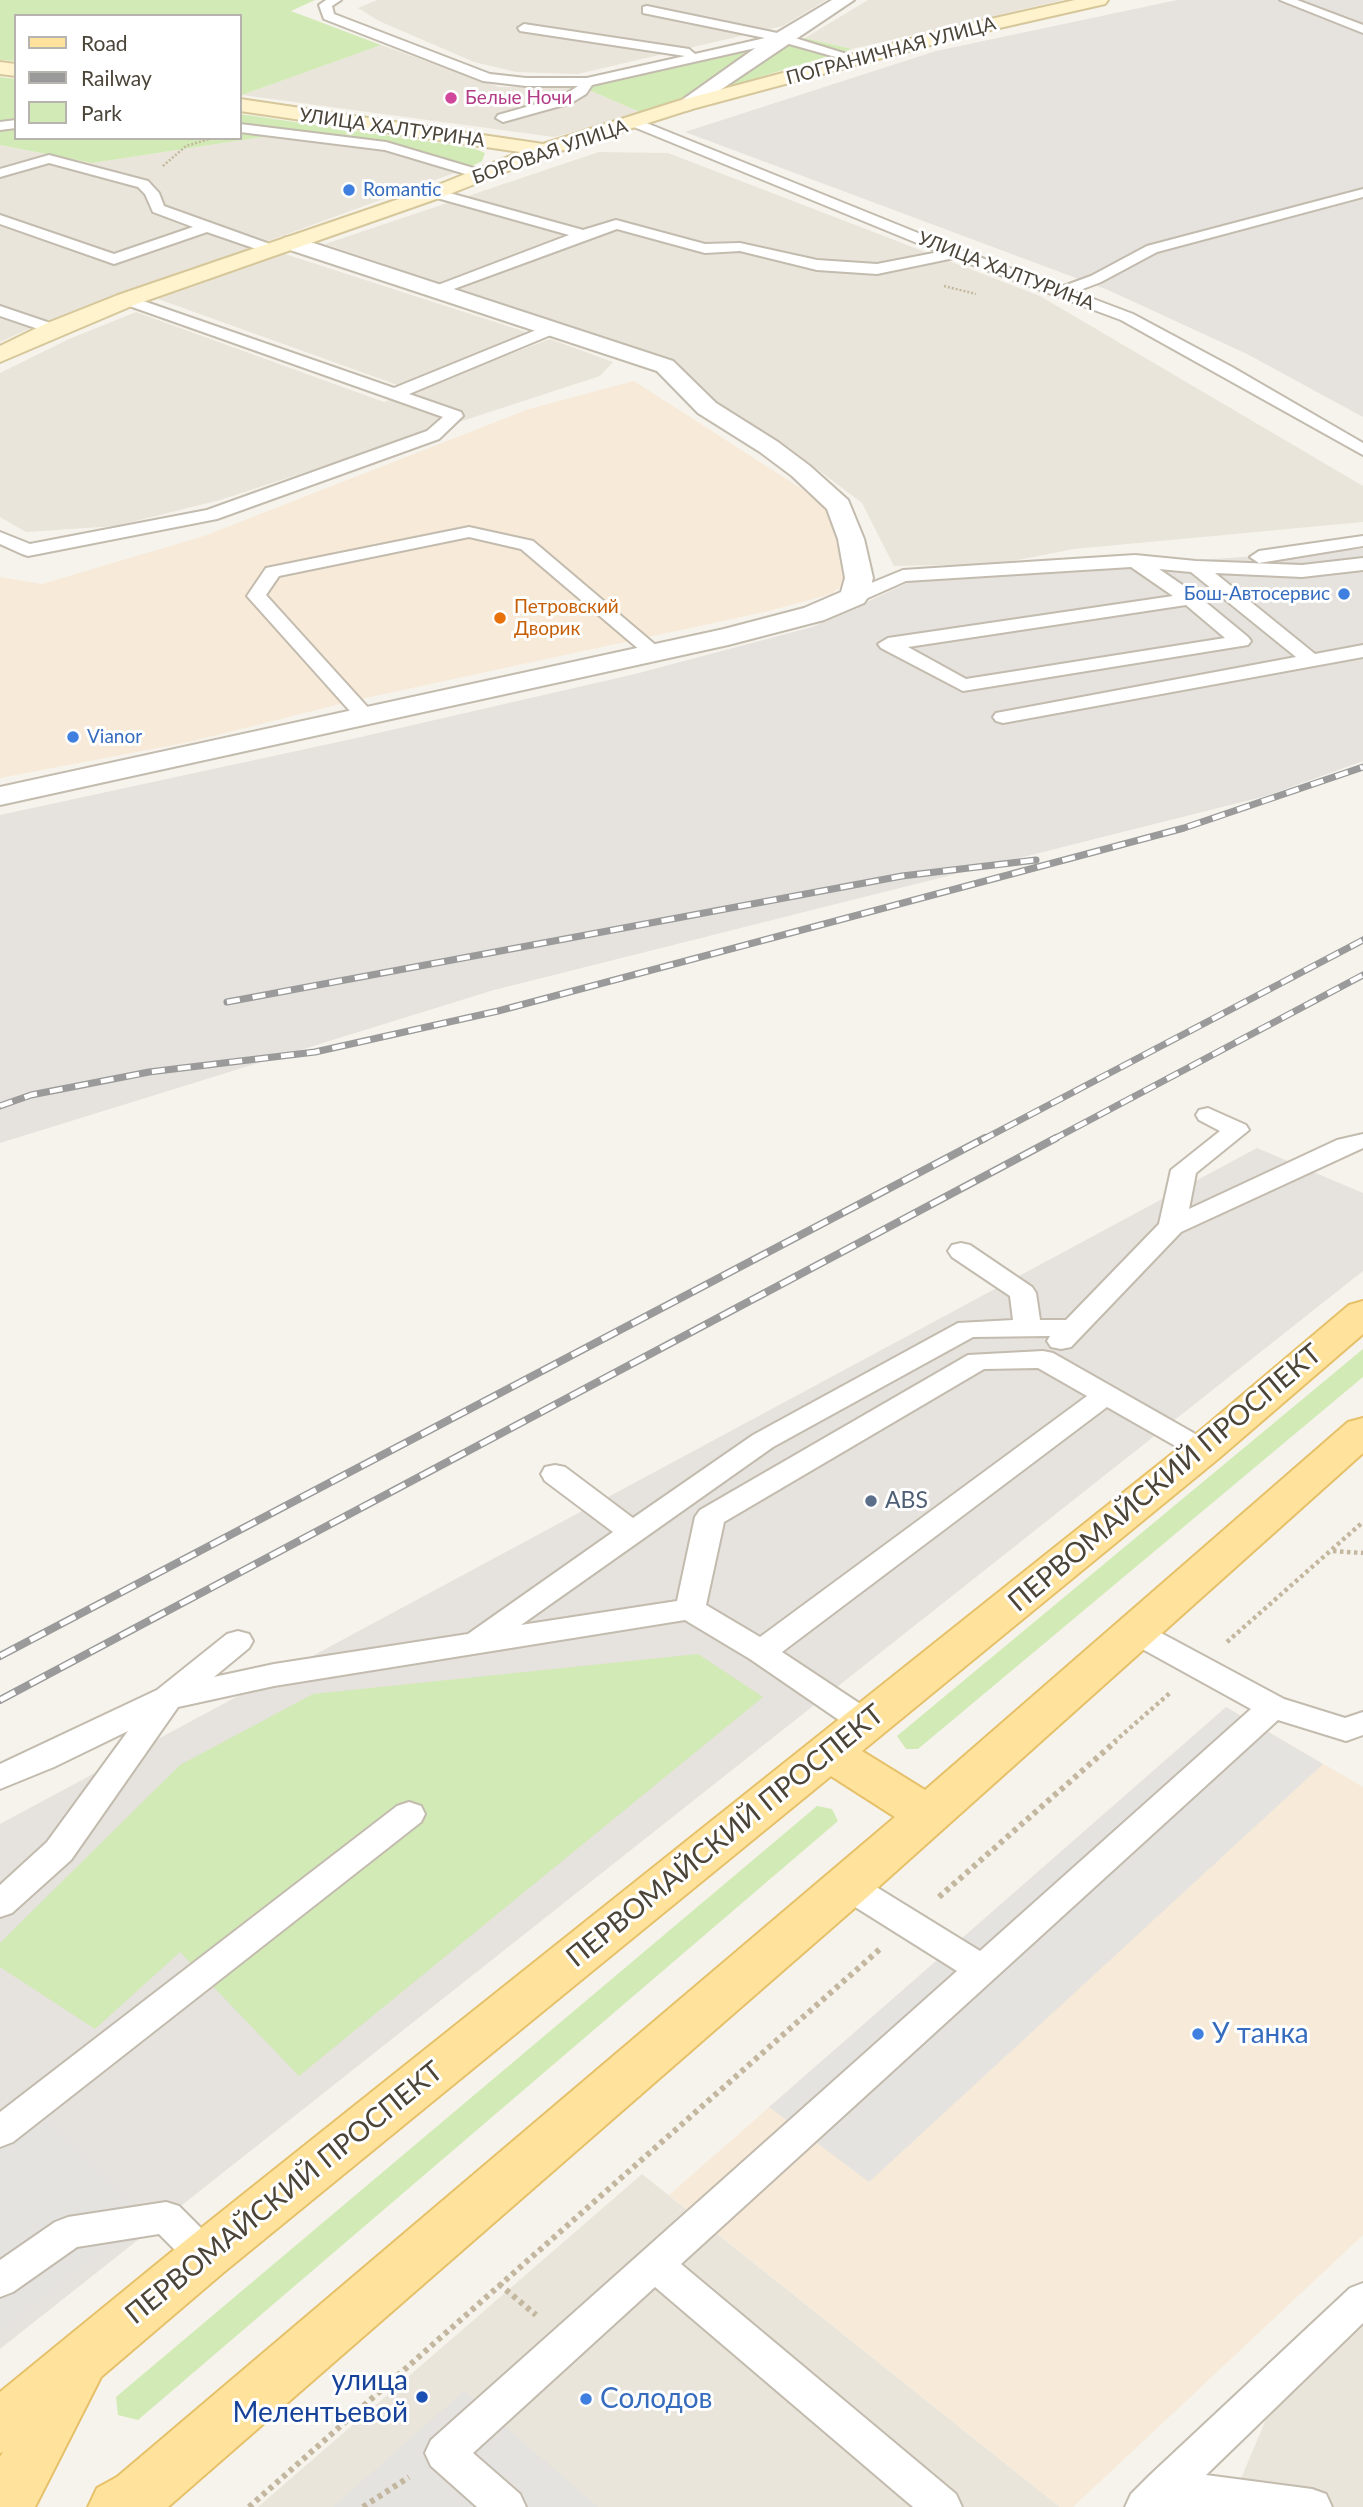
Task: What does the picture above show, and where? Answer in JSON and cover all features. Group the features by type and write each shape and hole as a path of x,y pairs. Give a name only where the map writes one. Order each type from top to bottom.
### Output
{"main road":[{"name":"ПОГРАНИЧНАЯ УЛИЦА","path":"685,105 961,31 1099,0"},
{"name":"УЛИЦА ХАЛТУРИНА","path":"242,105 544,150"},
{"name":"БОРОВАЯ УЛИЦА","path":"0,355 53,328 126,300 435,193 544,150 685,105"},
{"name":"ПЕРВОМАЙСКИЙ ПРОСПЕКТ","path":"0,2427 205,2256 1203,1450 1363,1313"},
{"path":"129,2503 848,1886 1363,1431"},
{"path":"847,1737 928,1815"},
{"name":"ПЕРВОМАЙСКИЙ ПРОСПЕКТ","path":"4,2507 84,2355"}],"street":[{"name":"БОРОВАЯ УЛИЦА","path":"685,105 782,38 845,0"},
{"path":"0,796 655,653 814,614 854,597 859,578 851,539 839,506 801,471 769,447 708,408 664,366 435,291 283,246"}],"lane":[{"path":"335,0 325,5 328,16 488,78 526,82 587,82 782,38"},
{"path":"1286,0 1363,29"},
{"path":"646,10 782,38 857,59"},
{"path":"524,28 704,56"},
{"path":"503,118 566,100 581,91 587,82"},
{"name":"УЛИЦА ХАЛТУРИНА","path":"634,122 955,253 1127,317 1226,370 1363,450"},
{"path":"242,128 386,146 482,175"},
{"path":"0,173 49,159 144,184 152,193 158,209 206,227 283,246"},
{"path":"435,193 584,235"},
{"path":"1060,293 1096,279 1152,249 1363,193"},
{"path":"0,205 13,210 0,218"},
{"path":"0,218 114,259 206,227"},
{"path":"435,291 616,224 705,249 740,247 817,265 877,269 955,253"},
{"path":"0,537 29,550 211,515 433,435 455,416 126,300"},
{"path":"0,311 53,328"},
{"path":"394,394 552,329"},
{"path":"365,716 256,596 273,572 469,532 527,545 655,653"},
{"path":"1196,567 1363,541"},
{"path":"1135,561 1190,599 1241,641 963,685 888,644 1190,599"},
{"path":"854,597 903,576 1135,561 1196,567 1302,571 1363,564"},
{"path":"1196,567 1312,661"},
{"path":"1003,717 1363,650"},
{"path":"1171,1226 1184,1170 1237,1130 1208,1115"},
{"path":"1044,1359 1171,1226 1346,1145 1363,1141"},
{"path":"961,1251 1023,1293 1027,1328"},
{"path":"474,1643 763,1441 968,1329 1073,1328"},
{"path":"690,1609 710,1517 978,1361 1044,1359 1203,1450"},
{"path":"761,1652 1106,1395"},
{"path":"555,1474 633,1532"},
{"path":"0,1904 60,1852 168,1698 274,1675 690,1609 761,1652 847,1737"},
{"path":"1137,1633 1273,1707 1346,1730 1363,1723"},
{"path":"0,1777 168,1698 238,1640"},
{"path":"506,2507 445,2453 1273,1707"},
{"path":"0,2133 409,1814"},
{"path":"848,1886 983,1970"},
{"path":"0,2281 68,2233 166,2217 205,2256"},
{"path":"655,2265 942,2507"},
{"path":"1155,2497 1363,2299"},
{"path":"1155,2497 1311,2507"}],"path":[{"path":"144,184 186,146 206,140"},
{"path":"877,269 982,296"},
{"path":"249,2507 1363,1522"},
{"path":"1332,1551 1363,1553"},
{"path":"363,2507 445,2453"}],"shaded area":[{"path":"377,0 826,0 783,26 578,74 516,72 474,62 379,21 358,8"},
{"path":"868,0 1063,0 852,49 805,38"},
{"path":"1177,0 1363,0 1363,417 1247,354 1108,290 685,132 936,51"},
{"path":"381,45 499,87 582,87 642,113 554,137 242,95"},
{"path":"295,132 415,151 468,168 33,327 0,342 0,145 92,163"},
{"path":"599,152 668,153 1040,296 1363,486 1363,522 1074,549 997,564 894,566 862,503 785,445 713,406 659,356 325,244"},
{"path":"285,254 526,332 403,387 158,299"},
{"path":"136,312 384,402 550,339 613,362 600,376 220,500 116,526 26,532 0,517 0,373 69,339"},
{"path":"634,381 805,491 831,512 847,582 831,594 769,611 356,700 189,742 0,778 0,577 42,584 204,536 529,409"},
{"path":"1363,549 1363,761 1266,796 494,990 0,1143 0,815 352,739 635,674 812,627 914,580 1081,572 1183,561"},
{"path":"1257,1148 1363,1193 1363,1271 0,2349 0,1824"},
{"path":"1226,1707 1363,1787 1363,2235 1073,2507 1060,2507 669,2195"},
{"path":"1226,1707 1323,1764 869,2182 769,2107"},
{"path":"46,2114 146,2217 0,2333 0,2145"},
{"path":"642,2174 1060,2507 258,2507"},
{"path":"1363,2323 1363,2507 1222,2507 1232,2500 1269,2412"},
{"path":"464,2391 598,2507 333,2507"}],"green space":[{"path":"0,0 315,0 291,11 381,45 242,95 242,14 14,14 14,61 0,60"},
{"path":"805,38 852,49 642,113 582,87"},
{"path":"0,77 14,79 14,140 242,140 242,114 473,148 485,153 482,161 468,168 415,151 295,132 92,163 0,145"},
{"path":"1363,1349 1363,1377 918,1749 906,1749 897,1736"},
{"path":"698,1654 763,1697 299,2076 180,1952 95,2029 0,1967 0,1943 180,1765 313,1694"},
{"path":"817,1806 832,1809 838,1821 138,2420 118,2415 116,2397"}],"railway":[{"path":"0,1106 31,1095 149,1072 315,1052 498,1011 1184,828 1363,767"},
{"path":"227,1002 902,876 1036,860"},
{"path":"982,1140 1363,940"},
{"path":"1052,1140 1363,975"},
{"path":"0,1656 985,1138"},
{"path":"0,1700 1056,1138"}],"place":[{"name":"Белые Ночи","path":"451,98"},
{"name":"Romantic","path":"349,190"},
{"name":"Бош-Автосервис","path":"1344,594"},
{"name":"Петровский Дворик","path":"500,618"},
{"name":"Vianor","path":"73,737"},
{"name":"ABS","path":"871,1501"},
{"name":"У танка","path":"1198,2034"},
{"name":"улица Мелентьевой","path":"422,2397"},
{"name":"Солодов","path":"586,2399"}]}
